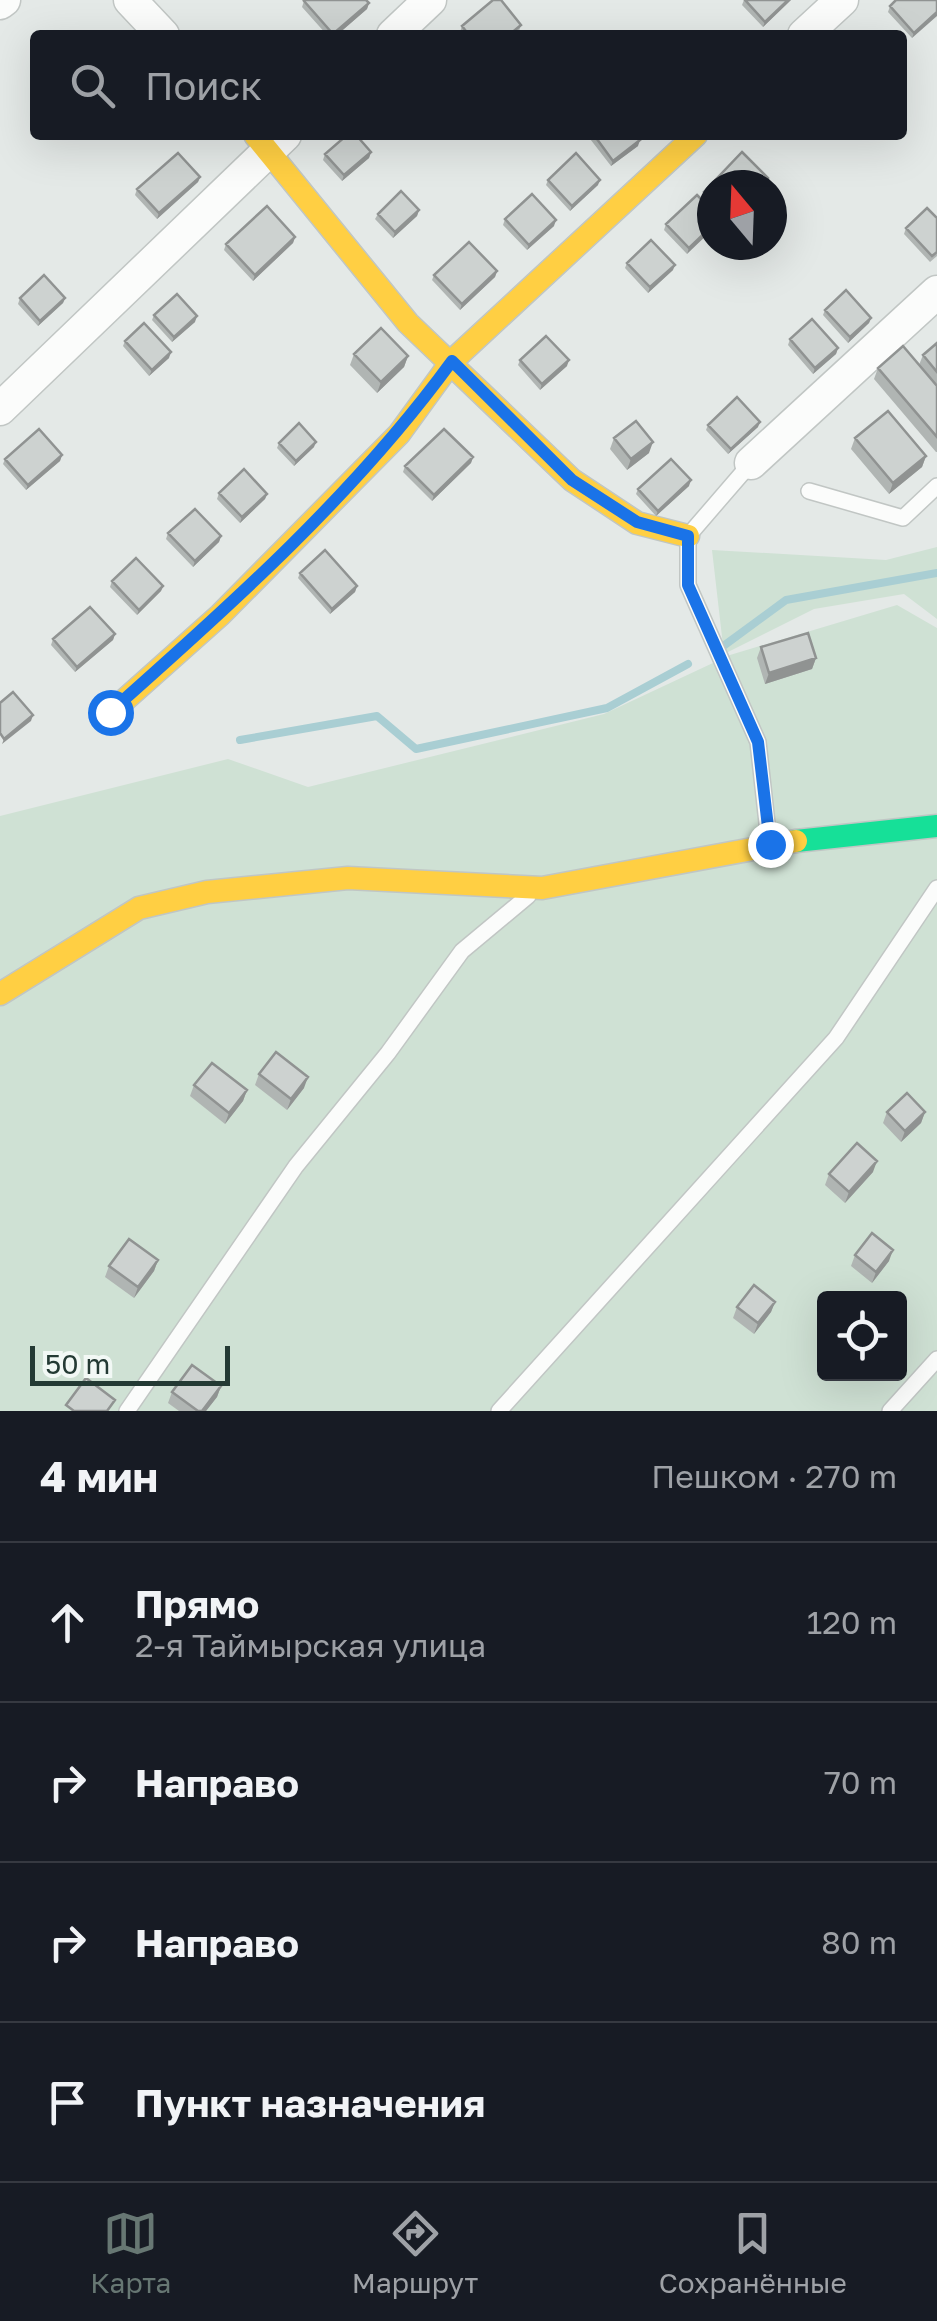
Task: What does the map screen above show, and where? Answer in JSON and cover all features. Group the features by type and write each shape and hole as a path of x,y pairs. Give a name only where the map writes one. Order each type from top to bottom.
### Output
{"street":[{"path":"130,0 157,30"},
{"path":"398,30 430,0"},
{"path":"809,30 842,0"},
{"path":"0,410 270,140 408,323 572,480 637,522 688,536"},
{"path":"110,712 220,614 399,434 452,361 691,140"},
{"path":"751,463 937,292"},
{"path":"0,994 139,908 208,892 348,878 538,888 770,844 937,826"}],"lane":[{"path":"751,463 688,536 688,585 758,742 770,844"},
{"path":"809,491 903,518 937,486"},
{"path":"127,1411 296,1166 388,1053 462,951 538,888"},
{"path":"499,1411 836,1038 937,888"},
{"path":"890,1411 937,1359"}],"green space":[{"path":"937,547 937,619 904,594 814,609 724,654 712,550 886,560"},
{"path":"897,605 937,628 937,1411 0,1411 0,816 228,759 308,787 604,714 730,655"}],"building":[{"path":"493,0 501,0 521,25 515,30 465,30 462,26"},
{"path":"745,0 788,0 765,22"},
{"path":"896,0 937,0 937,12 914,33 890,6"},
{"path":"304,1 369,3 338,30 329,30"},
{"path":"341,140 360,140 371,152 344,175 325,154"},
{"path":"598,140 640,140 613,161"},
{"path":"742,152 760,170 725,170"},
{"path":"178,153 200,177 159,213 137,189"},
{"path":"576,153 600,180 572,206 548,180"},
{"path":"401,191 419,210 395,232 378,214"},
{"path":"532,194 556,220 529,245 505,219"},
{"path":"697,195 697,240 689,248 666,224"},
{"path":"267,206 295,237 255,275 226,244"},
{"path":"927,208 937,218 937,252 932,256 906,228"},
{"path":"651,240 675,265 650,287 627,263"},
{"path":"469,242 497,271 462,304 434,275"},
{"path":"44,275 65,298 40,321 20,298"},
{"path":"846,290 871,318 850,337 825,310"},
{"path":"177,294 197,316 174,337 154,315"},
{"path":"812,319 838,348 815,368 790,339"},
{"path":"144,323 171,352 152,370 125,341"},
{"path":"381,328 408,356 381,382 354,354"},
{"path":"546,336 569,360 542,384 520,360"},
{"path":"937,343 937,372 923,355"},
{"path":"903,346 937,386 937,437 878,368"},
{"path":"737,397 760,422 731,449 708,425"},
{"path":"888,411 926,456 893,483 855,438"},
{"path":"636,421 653,442 631,459 614,438"},
{"path":"299,423 316,442 296,461 279,443"},
{"path":"39,429 62,455 28,485 5,459"},
{"path":"444,429 473,457 434,495 405,466"},
{"path":"671,459 691,480 658,511 638,489"},
{"path":"244,469 267,494 242,517 219,493"},
{"path":"195,509 221,536 195,561 168,533"},
{"path":"325,550 357,586 332,609 300,573"},
{"path":"136,558 163,586 139,610 112,581"},
{"path":"90,607 115,634 77,667 53,639"},
{"path":"808,633 816,658 769,673 761,647"},
{"path":"13,692 33,715 4,739 0,733 0,703"},
{"path":"276,1052 308,1077 291,1099 259,1074"},
{"path":"212,1063 247,1090 229,1113 194,1085"},
{"path":"907,1093 925,1112 905,1131 887,1112"},
{"path":"857,1143 877,1161 849,1192 829,1174"},
{"path":"872,1233 893,1250 876,1272 855,1255"},
{"path":"129,1239 158,1260 138,1287 109,1266"},
{"path":"754,1285 775,1302 758,1323 737,1307"},
{"path":"192,1365 221,1386 202,1411 172,1392"},
{"path":"86,1378 115,1400 107,1411 74,1411 66,1405"}],"waterway":[{"path":"722,647 786,600 937,573"},
{"path":"240,740 377,716 416,749 607,708 688,664"}],"traffic: fast":[{"path":"796,841 937,826"}],"traffic: slow":[{"path":"259,140 408,323 572,480 637,523 688,536"},
{"path":"110,713 220,615 399,434 452,361 691,140"},
{"path":"0,994 139,908 207,892 348,878 542,888 796,841"}],"route":[{"path":"110,712 220,614 399,434 452,361 572,480 637,522 688,536 688,585 758,742 770,844"}]}
